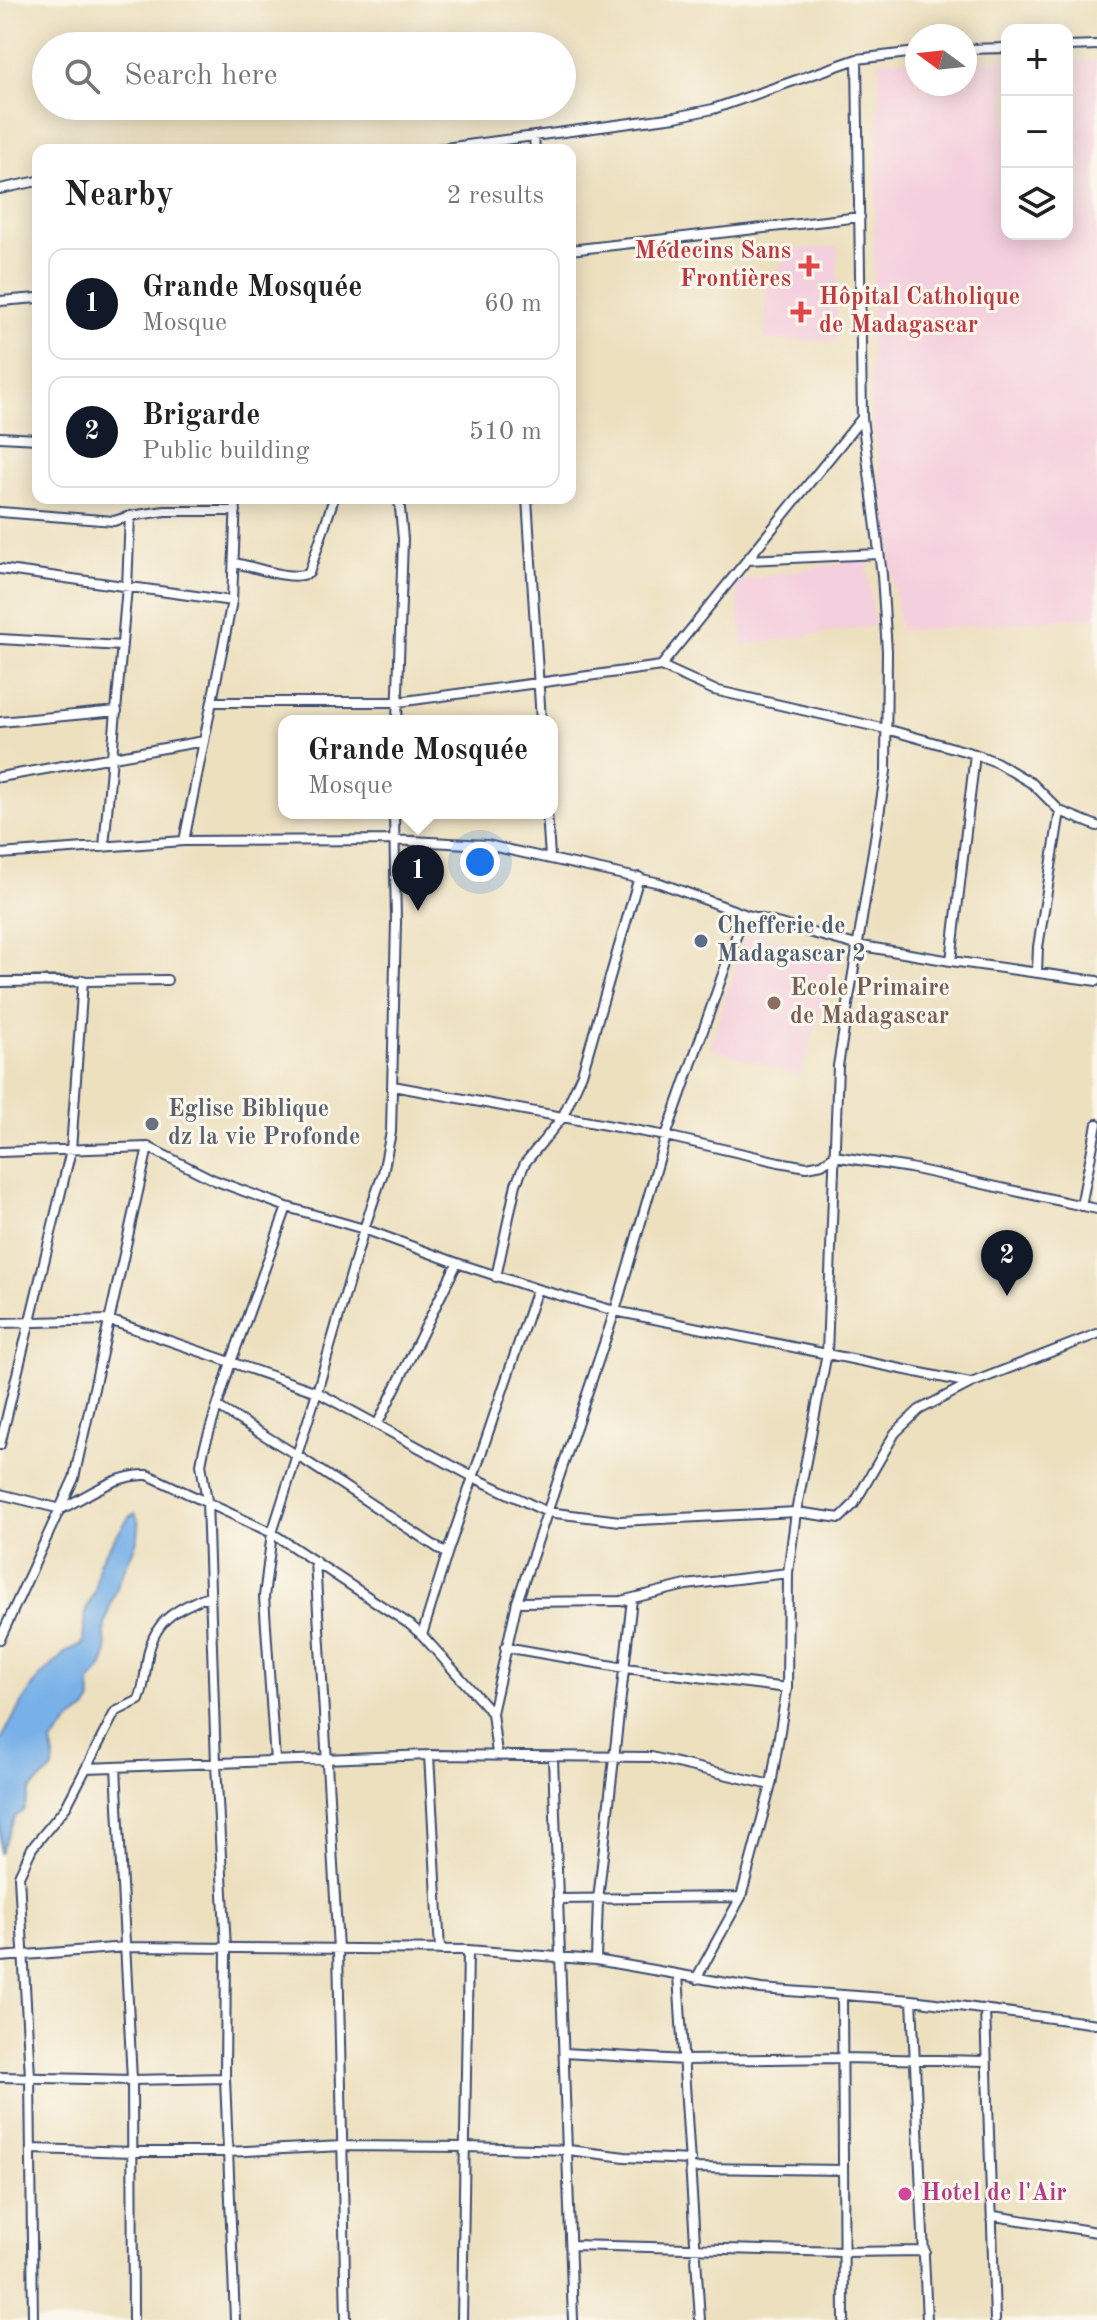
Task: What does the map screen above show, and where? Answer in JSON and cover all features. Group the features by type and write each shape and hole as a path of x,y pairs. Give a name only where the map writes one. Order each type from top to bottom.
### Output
{"street":[{"path":"1073,46 1097,45"},
{"path":"977,49 1001,48"},
{"path":"478,144 638,123 713,109 857,59 905,53"},
{"path":"696,1979 741,1897 771,1785 787,1688 788,1573 796,1512 827,1353 838,1066 886,771 887,651 862,418 857,59"},
{"path":"534,137 535,144"},
{"path":"0,189 32,182"},
{"path":"576,249 860,217"},
{"path":"0,301 32,298"},
{"path":"661,666 862,418"},
{"path":"0,437 32,439"},
{"path":"184,841 232,601 236,504"},
{"path":"234,563 294,577 309,573 332,504"},
{"path":"397,715 403,539 400,504"},
{"path":"527,504 541,715"},
{"path":"0,512 114,521 165,511 236,511"},
{"path":"104,847 127,587 130,516"},
{"path":"748,560 879,554"},
{"path":"0,569 232,601"},
{"path":"0,639 122,646"},
{"path":"214,702 398,702 661,666 714,690 886,729 975,754 996,762 1033,784 1060,811 1097,826"},
{"path":"0,722 117,711"},
{"path":"0,777 204,741"},
{"path":"951,961 975,754"},
{"path":"1037,972 1038,947 1060,811"},
{"path":"275,1761 264,1597 272,1533 383,1173 391,1132 396,922 394,819"},
{"path":"547,819 550,857"},
{"path":"0,854 184,841 393,840 487,845 639,877 744,914 856,945 1097,981"},
{"path":"496,1277 516,1184 525,1163 562,1118 582,1074 639,877"},
{"path":"497,1754 492,1713 517,1602 615,1311 666,1136 744,914"},
{"path":"0,1445 71,1150 83,980"},
{"path":"0,982 167,980"},
{"path":"393,1086 666,1136 807,1167 822,1164 834,1156 910,1168 1097,1209"},
{"path":"1081,1206 1097,1124"},
{"path":"0,1639 74,1478 148,1147"},
{"path":"0,1152 148,1147 214,1180 287,1207 364,1229 537,1289 615,1311 971,1383"},
{"path":"235,2320 225,2078 226,1949 207,1501 201,1464 231,1362 287,1207"},
{"path":"378,1423 457,1263"},
{"path":"422,1635 537,1289"},
{"path":"0,1323 109,1320 317,1392 473,1477 547,1512 642,1522 708,1515 796,1512 840,1518 847,1513 895,1433 919,1410 971,1383 1097,1334"},
{"path":"218,1407 447,1554"},
{"path":"0,1494 61,1509 118,1480 148,1475 207,1501 272,1533 422,1635 492,1713"},
{"path":"315,1561 338,1949 346,2320"},
{"path":"517,1602 621,1601 686,1585 788,1573"},
{"path":"33,2320 30,2076 19,1876 32,1848 66,1807 115,1712 139,1700 150,1640 156,1628 183,1606 210,1595"},
{"path":"596,1960 598,1900 632,1599"},
{"path":"505,1647 625,1668 787,1688"},
{"path":"87,1768 429,1755 651,1757 771,1785"},
{"path":"429,1755 440,1950"},
{"path":"553,1758 573,2320"},
{"path":"116,1767 132,2080 133,2320"},
{"path":"559,1899 741,1897"},
{"path":"0,1957 126,1947 468,1950 596,1960 761,1989 912,2000 1097,2024"},
{"path":"462,2320 468,1950"},
{"path":"678,1975 691,2164 693,2248 700,2320"},
{"path":"842,1996 844,2320"},
{"path":"912,2000 927,2320"},
{"path":"985,2009 995,2320"},
{"path":"564,2053 684,2060 843,2058 986,2061"},
{"path":"0,2077 132,2080 225,2078"},
{"path":"31,2149 228,2152 342,2146 466,2147 568,2150 691,2164 843,2170"},
{"path":"994,2216 1097,2232"},
{"path":"572,2245 925,2251"}],"shaded area":[{"path":"880,60 905,60 905,96 977,96 977,60 1001,61 1001,240 1073,240 1073,61 1097,61 1097,617 900,631 869,392"},
{"name":"Hôpital Catholique de Madagascar","path":"838,246 837,341 765,340 766,285 794,249"},
{"path":"866,559 875,626 743,645 735,581"},
{"name":"Ecole Primaire de Madagascar","path":"746,930 837,958 800,1076 710,1048"}],"water":[{"path":"135,1513 138,1537 108,1613 106,1658 90,1683 91,1702 51,1744 53,1769 31,1789 0,1854 0,1742 38,1679 67,1651 83,1644 85,1612 95,1591 99,1562 129,1517"}],"place":[{"name":"Médecins Sans Frontières","path":"809,266"},
{"name":"Hôpital Catholique de Madagascar","path":"801,312"},
{"name":"Grande Mosquée","path":"418,911"},
{"name":"Chefferie de Madagascar 2","path":"701,941"},
{"name":"Ecole Primaire de Madagascar","path":"774,1003"},
{"name":"Eglise Biblique dz la vie Profonde","path":"152,1124"},
{"name":"Brigarde","path":"1007,1296"},
{"name":"Hotel de l'Air","path":"905,2194"}]}
